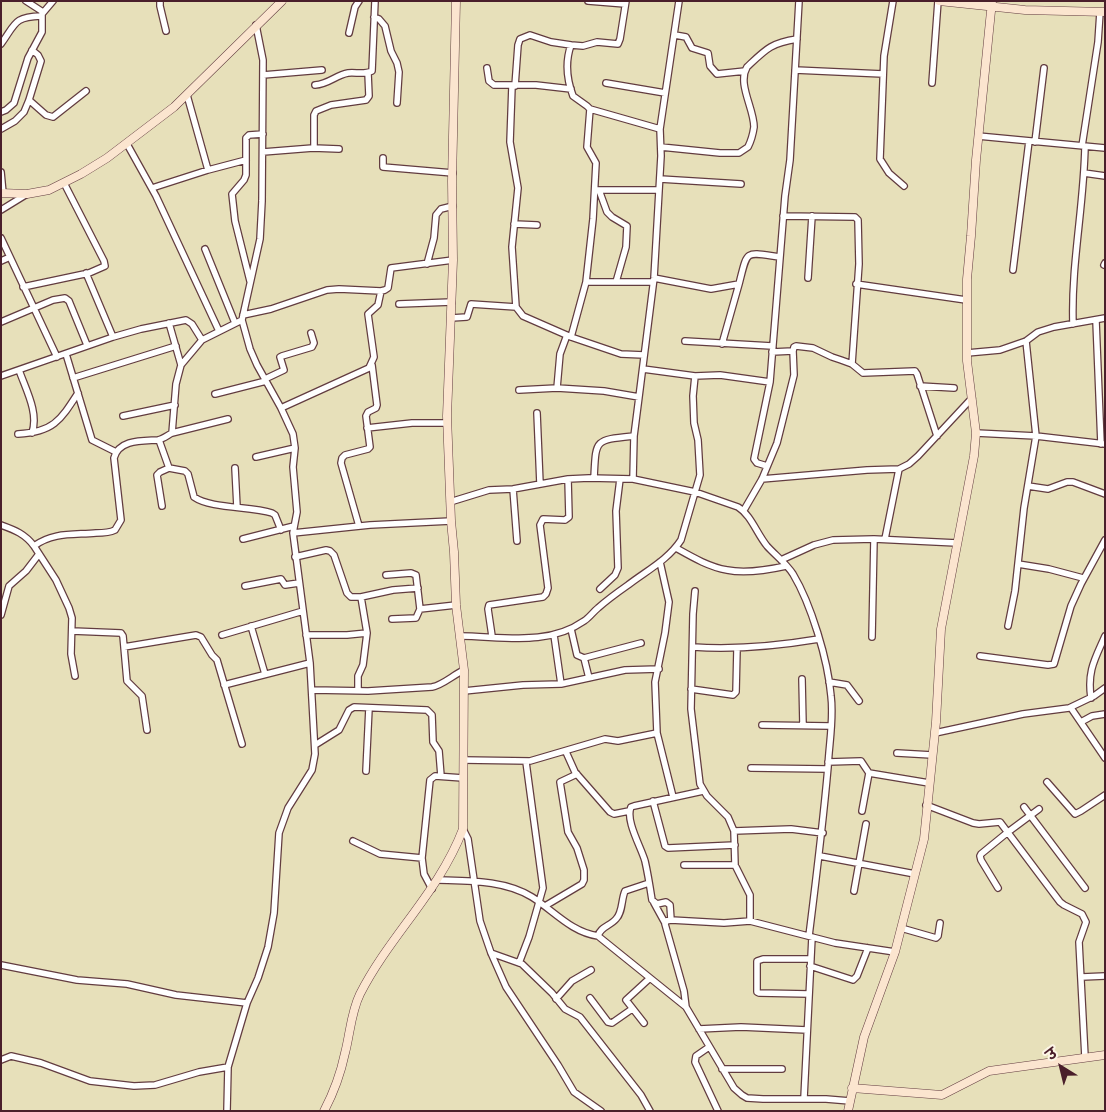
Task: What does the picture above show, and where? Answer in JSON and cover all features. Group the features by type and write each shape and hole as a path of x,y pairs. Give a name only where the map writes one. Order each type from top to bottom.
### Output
{"street":[{"path":"26,1 42,14"},
{"path":"1,44 17,21 42,14 53,1"},
{"path":"160,1 166,31"},
{"path":"1,172 2,193 27,194 49,190 101,162 127,144 187,95 282,1"},
{"path":"349,33 355,7 359,1"},
{"path":"315,85 325,84 347,73 368,73 372,71 375,1"},
{"path":"324,1111 345,1055 358,997 369,976 438,880 456,850 463,829 464,670 456,606 454,552 450,521 447,423 453,260 456,1"},
{"path":"588,1 625,3 618,44 598,42 583,46 571,45 550,42 530,35 523,38 518,45 513,86 510,142 518,188 512,247 516,307 523,316 568,336 621,354 644,355"},
{"path":"633,479 634,436 654,280 660,179 660,129 679,1"},
{"path":"768,466 757,463 754,459 770,382 783,216 790,160 799,1"},
{"path":"892,1 884,56 880,159 889,173 904,186"},
{"path":"932,83 939,1 992,4 1050,11 1102,12 1084,146 1084,173 1072,299 1073,324"},
{"path":"848,1111 864,1037 895,952 924,839 926,805 935,734 941,628 974,456 976,433 967,353 966,300 978,136 992,4"},
{"path":"1,112 14,103 28,58 42,32 42,14"},
{"path":"374,17 380,19 385,26 391,51 397,63 399,72 397,103"},
{"path":"227,1111 228,1067 247,1004 268,947 274,913 279,833 288,808 312,770 315,754 310,663 293,534 297,512 293,466 295,448 293,434 250,348 242,317 260,239 263,75 262,51 256,25"},
{"path":"674,35 687,37 692,48 708,52 710,66 717,74 744,71"},
{"path":"661,147 739,153 748,147 754,127 746,92 744,71 773,45 797,39"},
{"path":"571,45 566,72 573,96 590,109 660,129"},
{"path":"1,129 21,117 29,100 41,59 32,50"},
{"path":"487,68 491,84 513,86 536,85 571,89"},
{"path":"1013,270 1044,68"},
{"path":"263,75 322,70"},
{"path":"796,70 884,74"},
{"path":"314,148 314,115 316,111 331,105 366,100 369,96 368,73"},
{"path":"606,84 665,93"},
{"path":"29,100 46,116 53,118 86,91"},
{"path":"187,95 208,170"},
{"path":"557,388 560,354 586,282 597,190 596,162 589,152 587,142 590,109"},
{"path":"251,283 234,221 232,194 246,175 246,138 249,135 263,134"},
{"path":"978,136 1105,148"},
{"path":"127,144 152,188 219,331"},
{"path":"262,152 314,148 339,149"},
{"path":"383,158 383,167 453,173"},
{"path":"152,188 246,160"},
{"path":"1084,173 1105,176"},
{"path":"660,179 741,184"},
{"path":"23,287 86,274 103,267 105,264 64,183"},
{"path":"597,190 659,190"},
{"path":"597,190 607,212 627,226 626,247 616,282"},
{"path":"1,210 27,194"},
{"path":"426,264 434,238 436,215 441,209 453,206"},
{"path":"783,216 855,217 859,222 859,256 852,364"},
{"path":"808,278 812,216"},
{"path":"514,224 537,225"},
{"path":"1,238 57,357"},
{"path":"205,249 234,323"},
{"path":"722,344 749,254 780,257"},
{"path":"1,262 10,257"},
{"path":"172,433 176,384 181,365 202,340 242,317 327,290 339,288 381,290 388,288 392,268 453,260"},
{"path":"86,274 113,337"},
{"path":"586,282 654,280 711,289 739,284"},
{"path":"856,284 966,300"},
{"path":"359,526 341,463 345,455 370,447 366,414 376,408 377,405 372,365 374,357 368,314 378,305 381,290"},
{"path":"1,322 64,298 69,301 87,345"},
{"path":"399,304 452,302"},
{"path":"451,318 467,317 471,304 516,307"},
{"path":"967,353 1000,350 1026,341 1038,332 1054,327 1105,318"},
{"path":"1,376 87,345 180,320 189,322 202,340"},
{"path":"976,433 1036,436 1103,444 1096,321"},
{"path":"169,323 181,365"},
{"path":"215,394 265,380 284,370 280,357 312,347 314,343 311,333"},
{"path":"685,341 793,351"},
{"path":"1008,626 1036,436 1026,341"},
{"path":"73,378 176,346"},
{"path":"744,510 762,479 777,443 794,375 793,351 796,346 813,348 832,358 852,364 863,373 914,371 917,374 937,436"},
{"path":"66,354 92,440 116,452"},
{"path":"281,408 372,365"},
{"path":"643,369 695,376 720,375 770,382"},
{"path":"19,370 34,415 32,433"},
{"path":"460,636 492,636 521,639 554,635 570,629 584,621 611,597 660,562 676,548 681,540 700,475 698,440 694,423 693,396 695,376"},
{"path":"920,386 954,388"},
{"path":"519,390 557,388 640,397"},
{"path":"18,434 47,429 69,407 78,392"},
{"path":"762,479 848,471 899,469 909,464 918,456 972,398"},
{"path":"123,416 175,405"},
{"path":"537,413 540,484"},
{"path":"34,546 43,539 52,536 111,532 118,526 120,520 114,458 120,448 139,440 159,440 172,433 228,419"},
{"path":"368,428 412,423 447,423"},
{"path":"594,478 598,444 607,438 634,436"},
{"path":"159,440 169,468"},
{"path":"256,457 295,448"},
{"path":"162,506 157,475 169,468 185,471 188,474 196,499 209,503 272,513 275,515 281,530"},
{"path":"235,468 237,507"},
{"path":"885,539 899,469"},
{"path":"450,502 488,490 513,489 568,480 594,478 633,479 696,492 744,510 760,538 792,573 806,603 819,639 832,698 828,765 811,937 804,1098"},
{"path":"600,589 615,575 618,568 616,511 620,479"},
{"path":"492,636 489,605 543,597 546,594 548,588 540,525 543,520 565,520 569,518 568,480"},
{"path":"1028,486 1048,489 1067,482 1073,482 1105,494"},
{"path":"513,489 517,542"},
{"path":"293,534 359,526 450,521"},
{"path":"1,525 17,530 27,537 56,580 72,618 71,654 75,676"},
{"path":"243,539 294,526"},
{"path":"872,637 874,539"},
{"path":"781,560 824,541 885,539 957,542"},
{"path":"980,656 1048,666 1054,664 1071,606 1105,540"},
{"path":"676,548 697,560 727,570 765,570 786,566"},
{"path":"295,557 326,550 330,551 334,555 349,596 361,597 393,590 418,588"},
{"path":"1,615 8,586 26,571 39,554"},
{"path":"660,562 668,602 659,669 655,682 656,733 673,797"},
{"path":"1018,564 1049,569 1084,578"},
{"path":"386,575 414,574 417,576 420,609 416,618 392,619"},
{"path":"245,586 281,579 285,584 299,583"},
{"path":"1,582 8,586"},
{"path":"695,591 691,709 700,784 703,791 728,817 734,831 735,865 750,896 750,921"},
{"path":"358,691 358,676 363,665 367,633 361,597"},
{"path":"420,609 456,606"},
{"path":"222,635 303,612"},
{"path":"251,626 265,674"},
{"path":"570,629 577,655 584,658 641,643"},
{"path":"72,630 121,633 123,636 128,681 142,696 147,730"},
{"path":"306,635 367,633"},
{"path":"554,635 561,684"},
{"path":"124,647 198,636 202,638 217,660 242,744"},
{"path":"1091,698 1089,677 1092,665 1105,636"},
{"path":"693,647 736,648 774,646 819,639"},
{"path":"691,689 733,695 736,692 736,648"},
{"path":"584,658 589,678"},
{"path":"224,685 310,663"},
{"path":"464,691 523,685 561,684 625,670 659,669"},
{"path":"312,690 358,691 438,686 464,670"},
{"path":"802,679 804,725"},
{"path":"829,682 847,685 859,701"},
{"path":"935,734 1024,714 1071,708 1091,698 1105,688"},
{"path":"315,745 339,730 351,708 429,711 432,715 434,745 439,751 441,776"},
{"path":"366,771 369,708"},
{"path":"1071,708 1105,758"},
{"path":"1081,722 1092,716 1105,714"},
{"path":"762,725 830,726"},
{"path":"463,760 526,762 566,752 605,739 618,740 656,733"},
{"path":"566,752 577,774 612,814 629,812"},
{"path":"897,753 932,755"},
{"path":"751,768 828,765 861,761 869,773 862,811"},
{"path":"519,963 542,904 543,888 526,762"},
{"path":"869,773 929,783"},
{"path":"542,904 582,884 584,880 584,870 577,848 568,832 560,782 577,774"},
{"path":"432,889 424,874 422,858 430,780 432,777 441,776 464,778"},
{"path":"1048,782 1075,814 1105,795"},
{"path":"703,791 631,807 629,812 644,858 654,903 665,923 684,991 686,1007 734,1088 742,1095 748,1098 763,1099 804,1098 850,1102"},
{"path":"653,801 665,846 735,845"},
{"path":"926,805 973,823 1000,822 1060,902 1084,917 1086,922 1079,942 1085,1056"},
{"path":"1024,807 1085,888"},
{"path":"998,888 980,856 1039,809"},
{"path":"854,892 866,824"},
{"path":"463,829 468,839 480,921 491,953 512,997 574,1092 601,1111"},
{"path":"734,831 791,829 822,833"},
{"path":"353,841 380,854 422,858"},
{"path":"820,856 915,874"},
{"path":"684,865 735,865"},
{"path":"438,880 475,881 517,890 542,904 563,921 584,933 598,936 686,1007"},
{"path":"598,936 599,932 618,916 625,891 649,883"},
{"path":"654,903 668,903 672,920"},
{"path":"665,923 672,920 724,923 750,921 835,943 895,952"},
{"path":"901,928 936,938 940,923"},
{"path":"809,994 757,992 757,961 763,959 810,963 852,980 857,976 868,948"},
{"path":"491,953 519,963 552,993 565,1009 580,1017 641,1095 650,1111"},
{"path":"1,965 76,980 128,984 176,995 247,1004"},
{"path":"556,999 572,981 591,970"},
{"path":"1082,977 1105,976"},
{"path":"644,1023 627,1002 627,998 650,978"},
{"path":"590,998 608,1022 612,1023 632,1009"},
{"path":"698,1029 740,1027 807,1030"},
{"path":"709,1046 696,1056 695,1062 718,1111"},
{"path":"852,1088 942,1095 989,1071 1105,1054"},
{"path":"1,1060 11,1056 41,1063 90,1081 134,1086 155,1085 199,1072 228,1067"},
{"path":"722,1069 782,1069"}]}
